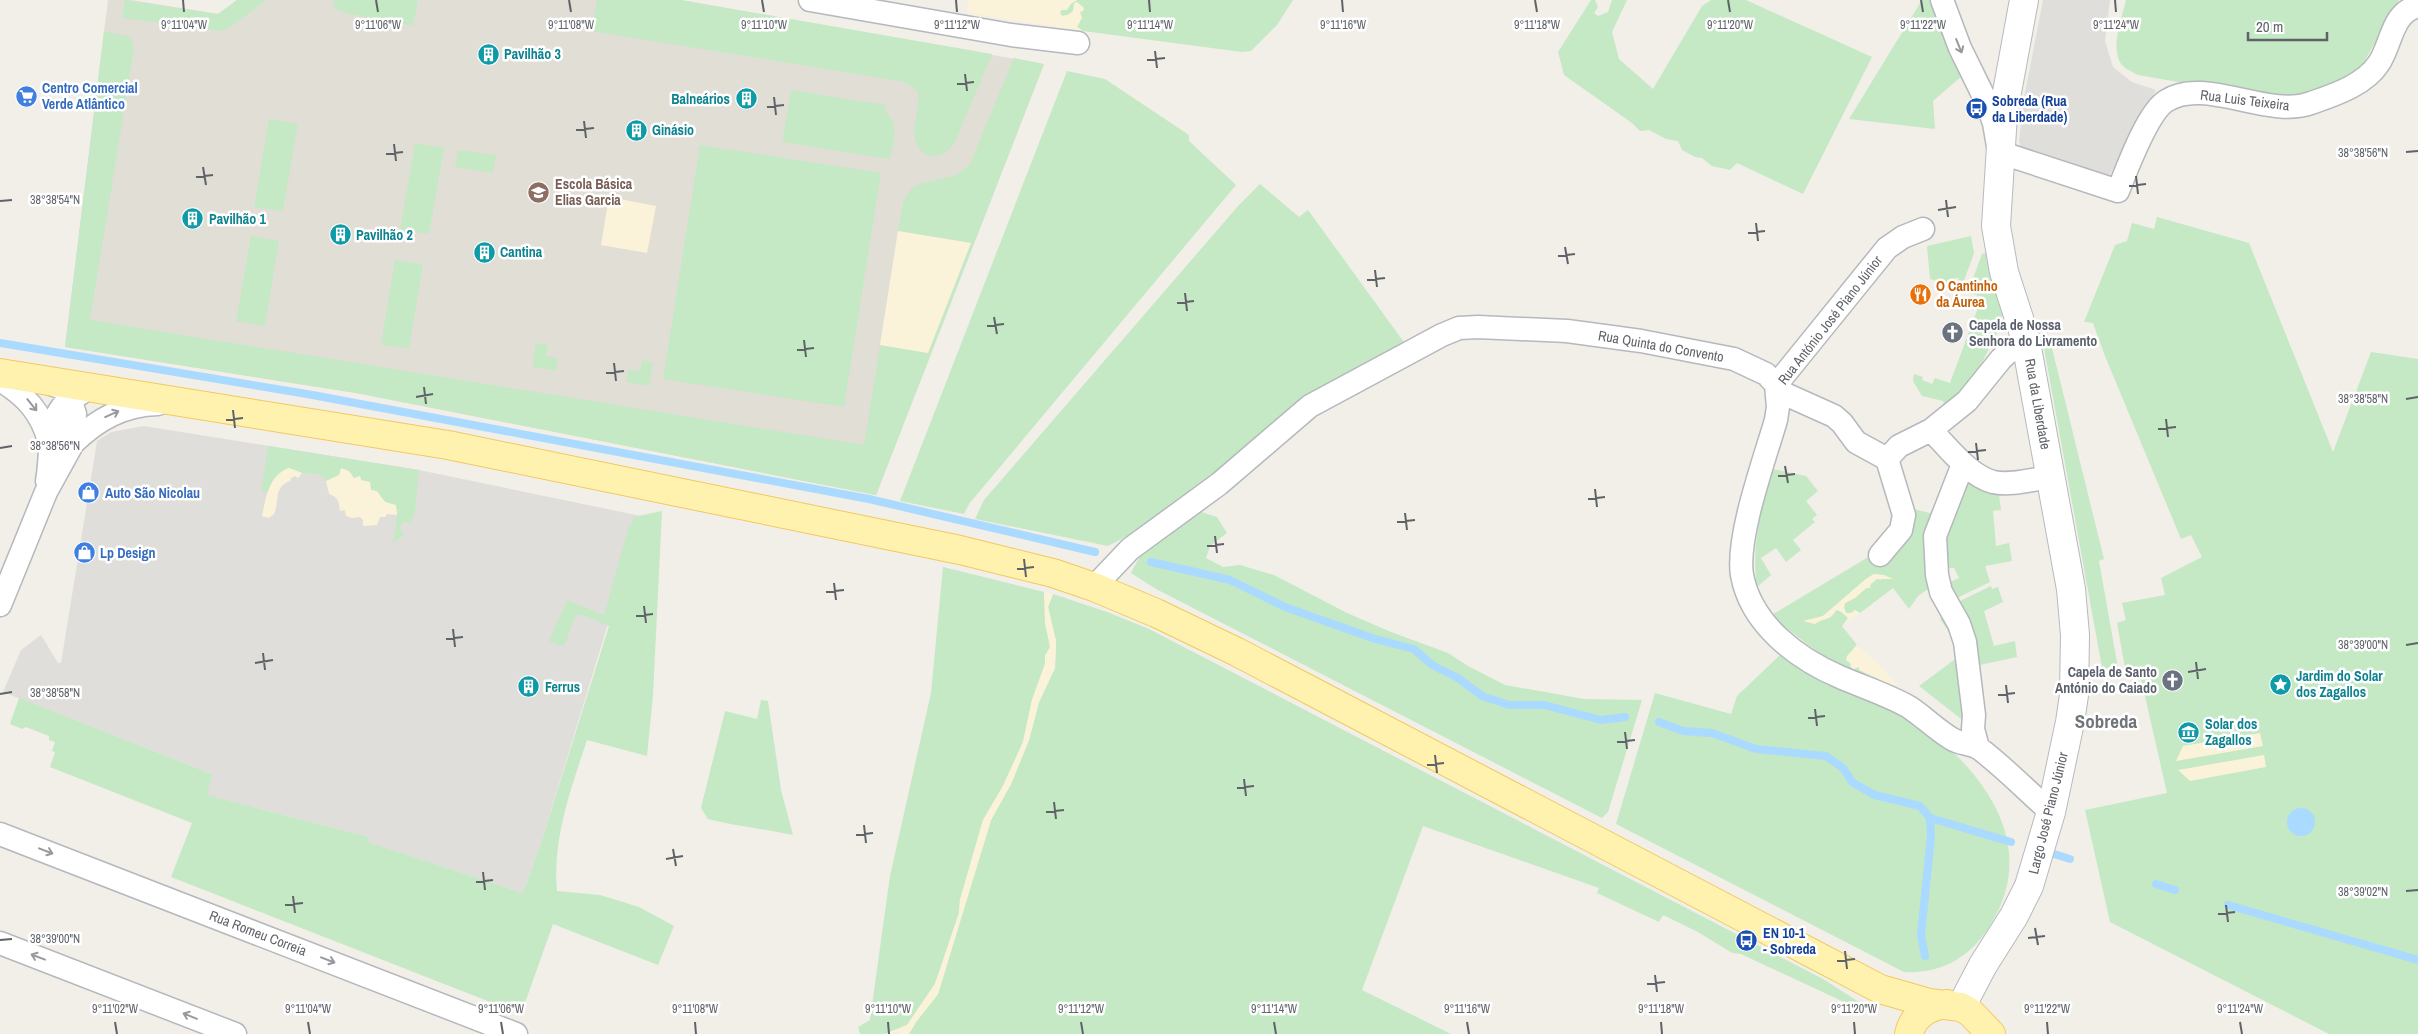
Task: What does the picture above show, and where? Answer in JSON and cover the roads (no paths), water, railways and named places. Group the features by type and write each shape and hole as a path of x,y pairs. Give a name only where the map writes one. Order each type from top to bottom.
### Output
{"main road":[{"path":"0,373 477,451 960,550 1053,573 1094,586 1237,652 1880,989 1929,1003 1973,1020"},
{"path":"1880,989 1899,1017 1907,1034"},
{"path":"1907,1034 1915,1020 1924,1011 1936,1006 1973,1020"}],"street":[{"path":"810,0 847,4 1012,35 1078,43"},
{"path":"1942,0 1960,48 1987,103 2000,152"},
{"name":"Rua da Liberdade","path":"2024,0 2008,77 2000,152 1998,237 2004,272 2025,337 2072,598 2075,651 2070,722"},
{"name":"Rua Luis Teixeira","path":"2000,152 2118,191 2153,115 2164,102 2176,95 2198,94 2288,107 2309,104 2360,82 2379,63 2396,24 2403,14 2418,6"},
{"name":"Rua António José Piano Júnior","path":"1923,229 1904,237 1887,248 1776,385 1778,407 1776,420 1742,548 1742,573 1746,592 1753,608 1763,623 1775,635 1812,663 1909,707 1953,740 1978,748"},
{"name":"Rua Quinta do Convento","path":"1094,586 1130,549 1218,484 1310,406 1442,335 1459,328 1478,327 1567,332 1641,341 1734,359 1766,374 1785,394 1834,416 1842,423 1856,442 1887,459"},
{"path":"1880,555 1901,530 1904,515 1887,459 1899,446 1931,430 1967,401 2001,359 2025,337"},
{"path":"0,380 29,400 38,412 49,441"},
{"path":"39,380 62,388 70,398 75,414 73,443"},
{"path":"46,492 49,471 49,441 54,421 60,408 70,398 88,391 112,391"},
{"path":"0,605 9,563 73,443 100,420 129,407 170,403 205,406"},
{"path":"1931,430 1963,464 1992,482 2006,483 2051,477"},
{"path":"1963,464 1935,536 1937,575 1941,592 1959,624 1965,642 1974,715 1973,730 1978,748 2051,812"},
{"name":"Largo José Piano Júnior","path":"1973,1020 1983,965 2014,916 2029,886 2051,812 2070,722"},
{"name":"Rua Romeu Correia","path":"0,834 516,1034"},
{"path":"0,943 235,1034"}],"water":[{"path":"2301,808 2311,812 2315,822 2311,832 2301,836 2291,832 2287,822 2291,812"}],"waterway":[{"path":"0,343 307,394 869,499 1095,552"},
{"path":"1151,562 1230,580 1285,607 1375,639 1414,649 1432,665 1458,678 1482,696 1509,705 1544,705 1601,720 1625,717"},
{"path":"1659,722 1683,731 1712,733 1756,749 1826,756 1843,768 1853,783 1875,795 1920,806 1930,818 1931,836 1921,935 1925,956"},
{"path":"1930,818 2011,842"},
{"path":"2054,854 2070,859"},
{"path":"2156,884 2175,890"},
{"path":"2228,905 2418,960"}],"place":[{"name":"Pavilhão 3","path":"488,54"},
{"name":"Centro Comercial Verde Atlântico","path":"26,96"},
{"name":"Balneários","path":"746,99"},
{"name":"Sobreda (Rua da Liberdade)","path":"1976,109"},
{"name":"Ginásio","path":"636,130"},
{"name":"Escola Básica Elias Garcia","path":"539,192"},
{"name":"Pavilhão 1","path":"193,219"},
{"name":"Pavilhão 2","path":"340,235"},
{"name":"Cantina","path":"484,252"},
{"name":"O Cantinho da Áurea","path":"1920,294"},
{"name":"Capela de Nossa Senhora do Livramento","path":"1953,333"},
{"name":"Auto São Nicolau","path":"89,493"},
{"name":"Lp Design","path":"84,553"},
{"name":"Capela de Santo António do Caiado","path":"2173,680"},
{"name":"Jardim do Solar dos Zagallos","path":"2280,684"},
{"name":"Ferrus","path":"529,687"},
{"name":"Solar dos Zagallos","path":"2189,732"},
{"name":"EN 10-1 - Sobreda","path":"1747,941"}],"district":[{"name":"Sobreda","path":"2106,721"}]}
